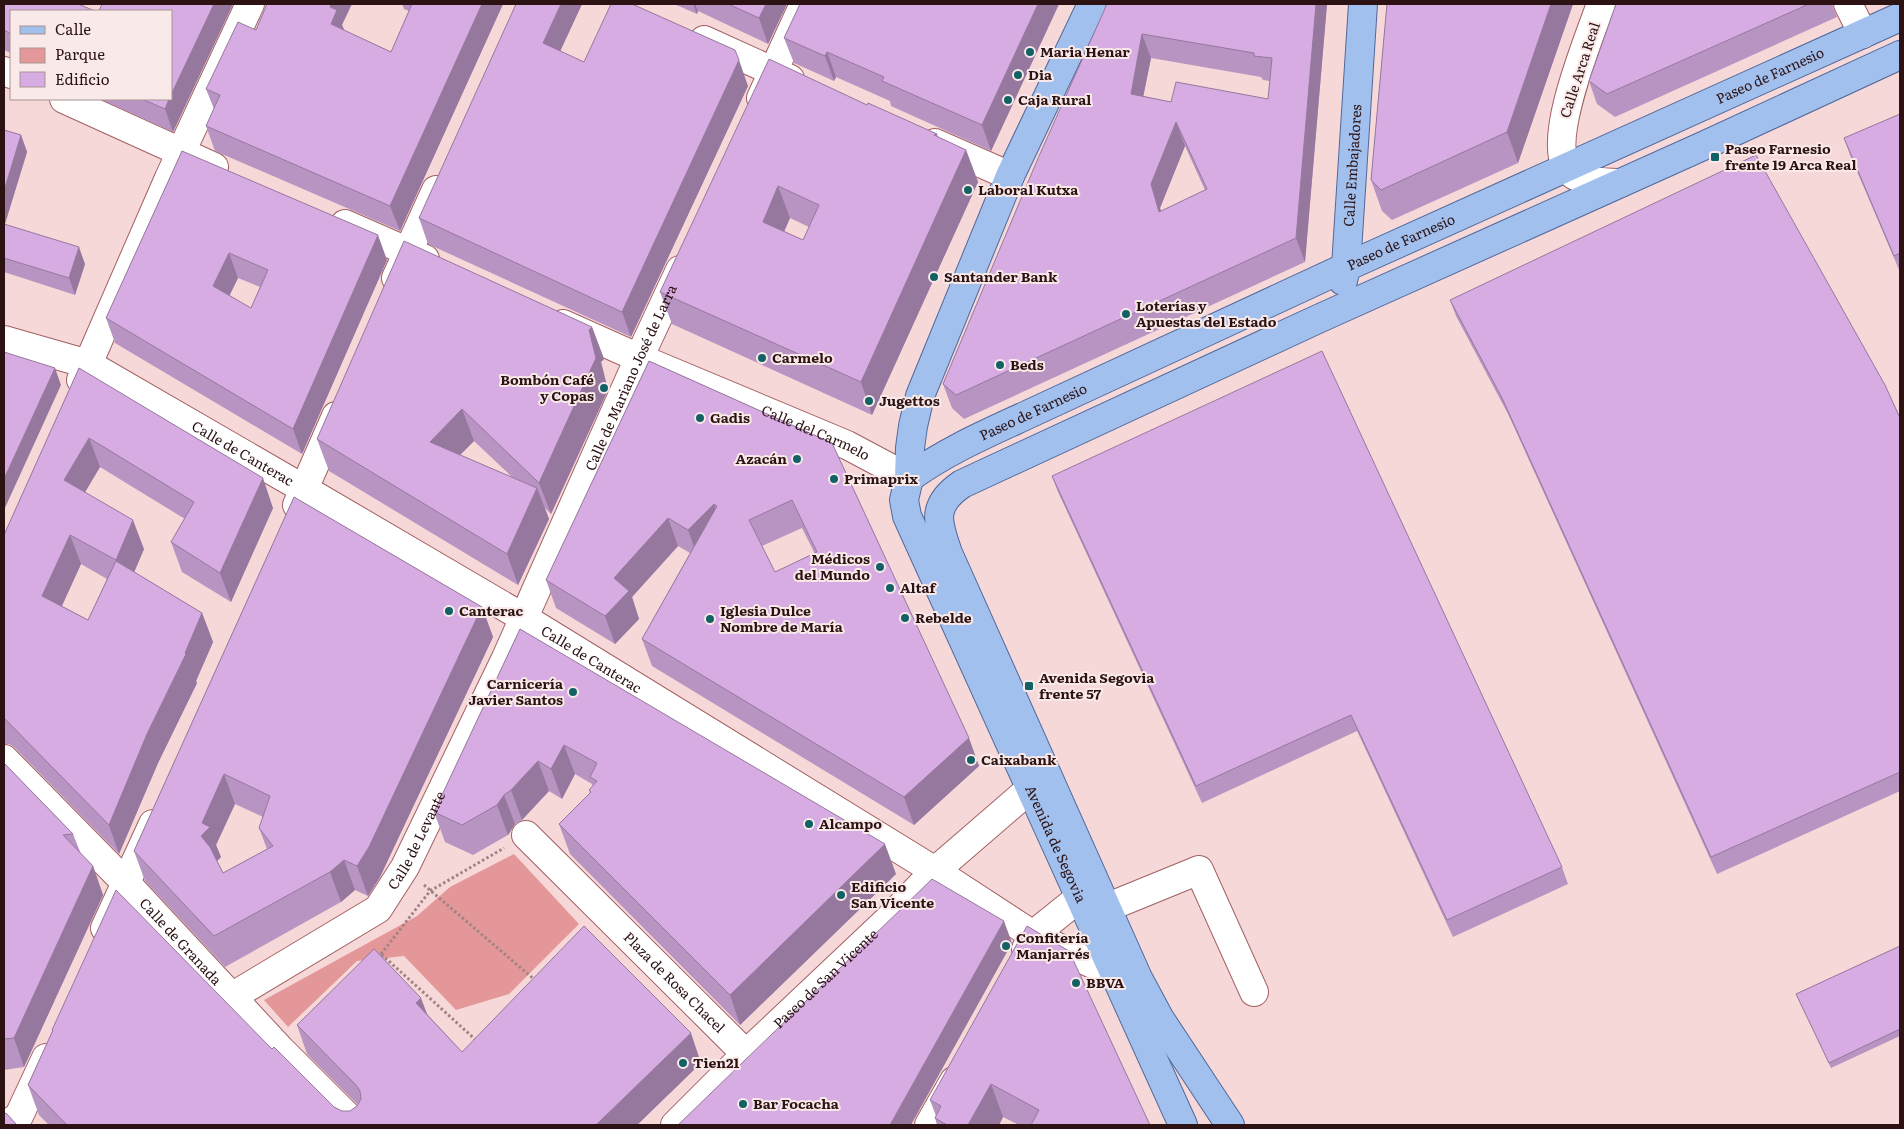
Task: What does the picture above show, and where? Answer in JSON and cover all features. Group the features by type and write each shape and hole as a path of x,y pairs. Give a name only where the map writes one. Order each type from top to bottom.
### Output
{"main road":[{"name":"Avenida de Segovia","path":"1092,4 1010,176 920,396 910,448 909,478 904,500 907,516 1039,782 1106,908 1138,978 1160,1019 1230,1125"},
{"name":"Calle Embajadores","path":"1318,318 1342,285 1346,267 1363,4"},
{"name":"Paseo de Farnesio","path":"909,478 927,465 978,438 1346,267 1567,169 1900,17"},
{"path":"909,478 916,482 937,485 962,484 1318,318 1900,55"},
{"name":"Avenida de Segovia","path":"962,484 949,493 942,504 938,518 948,553 1039,782 1079,898 1182,1125"}],"street":[{"path":"70,401 180,153 250,4"},
{"path":"749,122 804,4"},
{"name":"Calle Arca Real","path":"1567,169 1560,138 1564,115 1601,4"},
{"path":"1848,4 1863,34"},
{"path":"679,28 815,90"},
{"path":"66,100 241,179"},
{"path":"915,134 1010,176"},
{"path":"386,301 448,164"},
{"path":"1567,169 1576,177 1585,180 1620,183"},
{"path":"320,214 450,271"},
{"name":"Calle de Mariano José de Larra","path":"524,618 639,358 691,246"},
{"name":"Calle del Carmelo","path":"540,313 639,358 847,446 909,478"},
{"name":"Calle de Canterac","path":"4,340 88,364 524,618 935,871 1033,935 1114,975"},
{"path":"289,523 346,392"},
{"name":"Calle de Levante","path":"232,996 378,909 405,866 422,834 524,618"},
{"name":"Calle de Granada","path":"4,759 126,883 280,1049 356,1125"},
{"name":"Paseo de San Vicente","path":"675,1125 746,1054 887,922 935,871 1039,782"},
{"path":"95,951 162,804"},
{"name":"Plaza de Rosa Chacel","path":"526,835 746,1054"},
{"path":"1106,908 1199,870 1254,992"},
{"path":"1013,975 1033,935 1079,898"},
{"path":"14,1117 55,1038"},
{"path":"929,1125 966,1059"}],"path":[{"path":"374,960 381,954 430,891 526,835"},
{"path":"405,866 430,891 536,980"},
{"path":"381,954 478,1042"}],"green space":[{"path":"514,854 579,924 509,994 456,1010 404,956 357,961 288,1027 264,1000 417,916 450,887"}],"building":[{"path":"4,4 78,4 93,10 10,10 10,33 4,30"},
{"path":"102,4 214,4 172,93 172,10 99,10"},
{"path":"267,4 331,4 330,7 337,10 331,24 391,52 412,4 482,4 390,206 206,126 220,95 206,89 238,22 256,30"},
{"path":"516,4 561,4 543,43 584,62 611,4 632,4 735,50 739,60 622,312 419,218"},
{"path":"728,4 766,4 759,18"},
{"path":"800,4 1038,4 982,125 882,81 884,77 827,52 825,56 784,38"},
{"path":"1107,4 1316,4 1296,238 956,395 943,384 1039,156","holes":["1142,34 1254,53 1254,56 1272,58 1268,99 1176,82 1171,102 1131,94","1176,122 1207,189 1159,212 1151,184"]},
{"path":"1387,4 1551,4 1507,132 1381,190 1371,180"},
{"path":"1616,4 1809,4 1607,94 1589,81"},
{"path":"769,59 867,105 868,103 937,134 934,135 966,150 861,382 660,292","holes":["778,186 819,205 803,240 763,222"]},
{"path":"144,100 169,100 165,109"},
{"path":"1900,114 1900,253 1894,256 1844,138"},
{"path":"4,130 21,135 4,191"},
{"path":"182,151 378,235 293,429 106,318","holes":["229,253 268,270 251,308 213,286"]},
{"path":"1756,155 1885,385 1900,418 1900,772 1711,857 1502,398 1450,300"},
{"path":"4,224 79,247 69,278 4,258"},
{"path":"404,241 592,327 589,330 596,358 539,483 462,409 430,442 537,488 507,554 317,439"},
{"path":"1322,351 1562,867 1447,920 1351,715 1196,786 1052,476"},
{"path":"4,352 55,368 4,479"},
{"path":"649,361 832,443 969,738 904,797 642,639 717,506 714,504 688,530 668,518 614,578 629,591 605,616 546,580","holes":["792,500 817,552 775,572 749,520"]},
{"path":"79,368 263,478 220,573 171,542 194,502 89,438 64,480 133,520 116,560 70,535 42,596 88,620 116,561 202,613 186,654 147,734 109,825 4,718 4,535"},
{"path":"294,497 482,607 369,847 357,866 344,860 330,872 214,936 134,851","holes":["224,774 270,796 259,828 273,846 223,873 210,847 201,836 210,827 202,823"]},
{"path":"520,629 885,844 730,995 559,824 591,792 589,790 597,781 590,777 597,763 564,745 551,769 538,761 504,795 497,805 462,825 434,812"},
{"path":"4,763 73,834 63,835 93,866 14,1038 4,1039"},
{"path":"932,879 1004,921 890,1125 678,1125"},
{"path":"116,890 272,1049 274,1047 334,1107 342,1111 350,1111 357,1106 361,1099 360,1091 297,1025 374,949 421,998 416,1003 462,1052 584,926 691,1033 596,1125 67,1125 28,1085"},
{"path":"1027,926 1069,951 1150,1125 1031,1125 1039,1110 991,1084 968,1125 947,1125 935,1118 941,1106 930,1100"},
{"path":"1900,946 1900,1029 1829,1063 1796,994"},
{"path":"6,1113 17,1125 4,1125 4,1114"}],"place":[{"name":"Maria Henar","path":"1030,52"},
{"name":"Dia","path":"1018,75"},
{"name":"Caja Rural","path":"1008,100"},
{"name":"Paseo Farnesio frente 19 Arca Real","path":"1715,157"},
{"name":"Laboral Kutxa","path":"968,190"},
{"name":"Santander Bank","path":"934,277"},
{"name":"Loterías y Apuestas del Estado","path":"1126,314"},
{"name":"Carmelo","path":"762,358"},
{"name":"Beds","path":"1000,365"},
{"name":"Bombón Café y Copas","path":"604,388"},
{"name":"Jugettos","path":"869,401"},
{"name":"Gadis","path":"700,418"},
{"name":"Azacán","path":"797,459"},
{"name":"Primaprix","path":"834,479"},
{"name":"Médicos del Mundo","path":"880,567"},
{"name":"Altaf","path":"890,588"},
{"name":"Canterac","path":"449,611"},
{"name":"Rebelde","path":"905,618"},
{"name":"Iglesia Dulce Nombre de María","path":"710,619"},
{"name":"Avenida Segovia frente 57","path":"1029,686"},
{"name":"Carnicería Javier Santos","path":"573,692"},
{"name":"Caixabank","path":"971,760"},
{"name":"Alcampo","path":"809,824"},
{"name":"Edificio San Vicente","path":"841,895"},
{"name":"Confitería Manjarrés","path":"1006,946"},
{"name":"BBVA","path":"1076,983"},
{"name":"Tien21","path":"683,1063"},
{"name":"Bar Focacha","path":"743,1104"}]}
